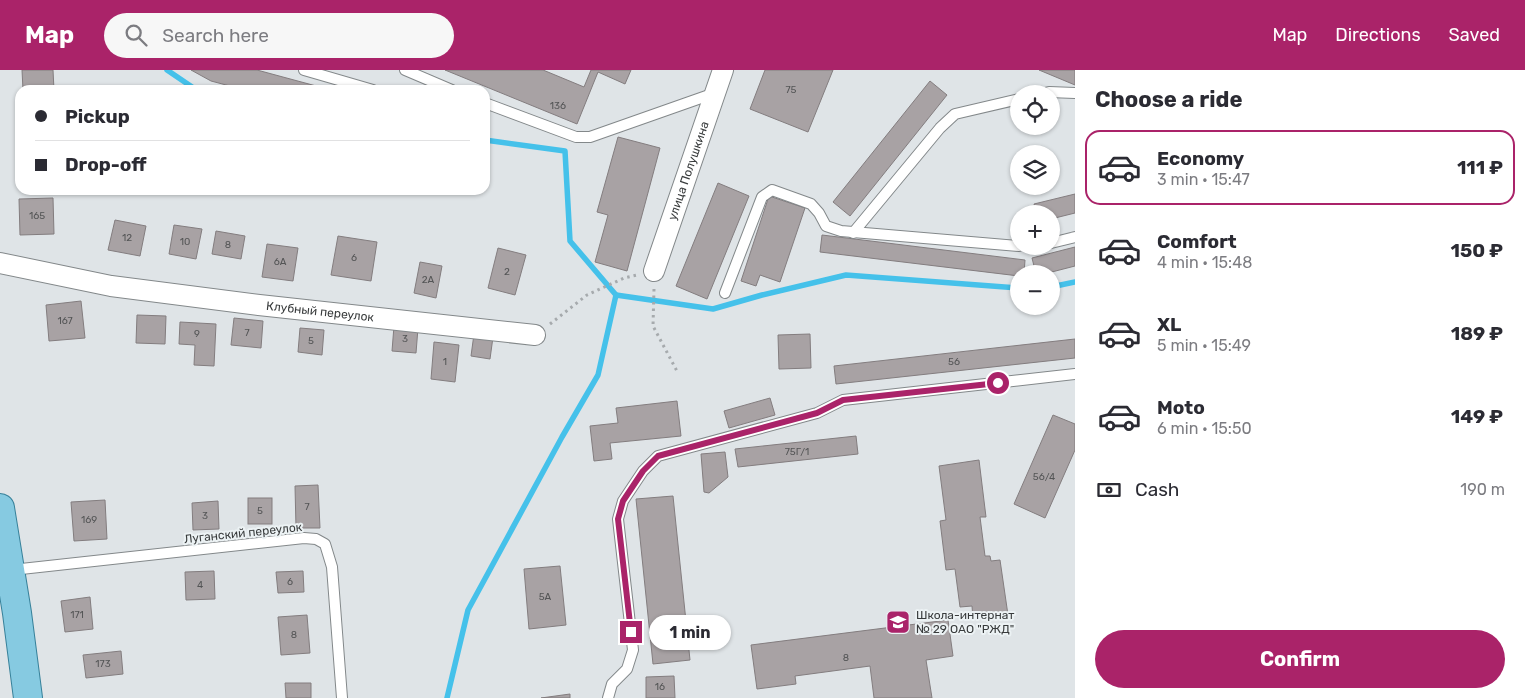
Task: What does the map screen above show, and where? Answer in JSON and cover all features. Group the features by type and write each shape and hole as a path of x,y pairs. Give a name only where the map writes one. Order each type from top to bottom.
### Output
{"main road":[{"path":"0,508 9,570 8,614 28,698"}],"street":[{"name":"улица Полушкина","path":"654,271 723,70"},
{"name":"Клубный переулок","path":"0,263 111,286 259,305 535,335"}],"lane":[{"path":"304,70 356,85"},
{"path":"405,70 440,85"},
{"path":"1060,92 1075,93"},
{"path":"490,104 576,138 590,137 715,93"},
{"path":"853,233 940,128 955,114 1010,101"},
{"path":"726,293 762,197 772,190 811,204 819,213 826,226 841,231 1010,245"},
{"path":"1060,241 1075,237"},
{"path":"608,698 612,684 627,669 633,650 618,519 623,501 643,471 658,456 817,413 843,400 1075,374"},
{"name":"Луганский переулок","path":"9,570 304,538 316,539 325,544 332,567 342,698"}],"path":[{"path":"654,271 653,326 678,373"},
{"path":"535,335 587,295 624,278"}],"building":[{"path":"22,70 53,70 54,85 23,85"},
{"path":"191,70 257,70 312,85 226,85 211,81"},
{"path":"445,70 543,70 584,87 591,70 631,70 625,84 598,72 577,124 490,88 490,85 482,85"},
{"path":"765,70 833,70 808,132 750,109"},
{"path":"1039,70 1075,70 1075,85"},
{"path":"930,81 947,95 850,216 833,202"},
{"path":"618,137 660,148 627,271 595,262 608,215 597,212"},
{"path":"718,183 749,196 707,299 676,286"},
{"path":"1075,194 1075,213 1060,217 1060,205 1034,204"},
{"path":"769,196 805,208 780,282 760,275 756,286 741,281"},
{"path":"53,198 54,234 20,235 19,199"},
{"path":"115,220 146,226 140,256 108,250"},
{"path":"174,225 202,229 196,259 169,254"},
{"path":"216,231 245,236 241,259 212,254"},
{"path":"822,235 1025,260 1025,265 1010,265 1010,275 820,252"},
{"path":"338,236 377,242 371,281 331,275"},
{"path":"267,244 298,248 293,281 262,277"},
{"path":"1075,247 1075,266 1060,270 1060,265 1034,265 1032,258 1044,255 1060,255 1060,251"},
{"path":"498,248 526,255 515,295 488,288"},
{"path":"420,262 442,266 436,298 414,293"},
{"path":"81,301 85,338 49,341 46,305"},
{"path":"137,315 166,316 165,344 136,343"},
{"path":"234,318 263,321 261,348 231,345"},
{"path":"180,322 216,324 214,366 194,365 195,345 179,344"},
{"path":"394,326 418,328 416,353 392,351"},
{"path":"300,328 324,330 322,355 298,352"},
{"path":"474,334 493,337 490,359 471,356"},
{"path":"810,334 811,368 779,369 778,335"},
{"path":"1075,339 1075,358 836,384 834,366"},
{"path":"434,342 459,345 455,382 431,379"},
{"path":"770,398 775,415 729,428 724,411"},
{"path":"677,401 681,436 610,443 612,459 594,461 590,426 618,423 616,408"},
{"path":"1053,415 1075,424 1075,450 1045,518 1014,504"},
{"path":"856,436 858,454 738,467 735,449"},
{"path":"725,452 728,477 709,493 704,492 701,454"},
{"path":"979,460 986,517 980,517 985,556 990,556 991,561 1000,560 1008,615 973,619 972,606 960,607 955,569 946,570 940,521 946,520 939,466"},
{"path":"318,485 320,528 296,528 295,486"},
{"path":"673,496 690,660 653,664 636,499"},
{"path":"248,498 272,498 272,524 248,524"},
{"path":"105,500 107,539 74,541 71,502"},
{"path":"218,501 219,529 193,530 192,503"},
{"path":"560,566 566,625 529,629 524,569"},
{"path":"214,571 215,599 186,600 185,572"},
{"path":"303,571 304,592 278,593 276,572"},
{"path":"90,597 93,629 65,632 61,601"},
{"path":"307,615 310,653 281,655 278,617"},
{"path":"948,620 953,656 926,660 932,698 874,698 870,666 795,676 796,684 757,689 751,645"},
{"path":"121,651 123,674 86,678 83,655"},
{"path":"674,676 675,698 646,698 646,677"},
{"path":"285,683 311,683 311,698 286,698"},
{"path":"570,694 570,698 541,698"}],"waterway":[{"path":"167,70 189,85"},
{"path":"490,141 565,151 570,241 616,295"},
{"path":"447,698 468,610 598,375 616,295 713,309 846,275 1010,287"},
{"path":"1060,285 1075,282"}],"place":[{"name":"Школа-интернат № 29 ОАО \"РЖД\"","path":"898,622"}],"route":[{"path":"631,632 618,519 623,501 643,471 658,456 817,413 843,400 998,383"}]}
